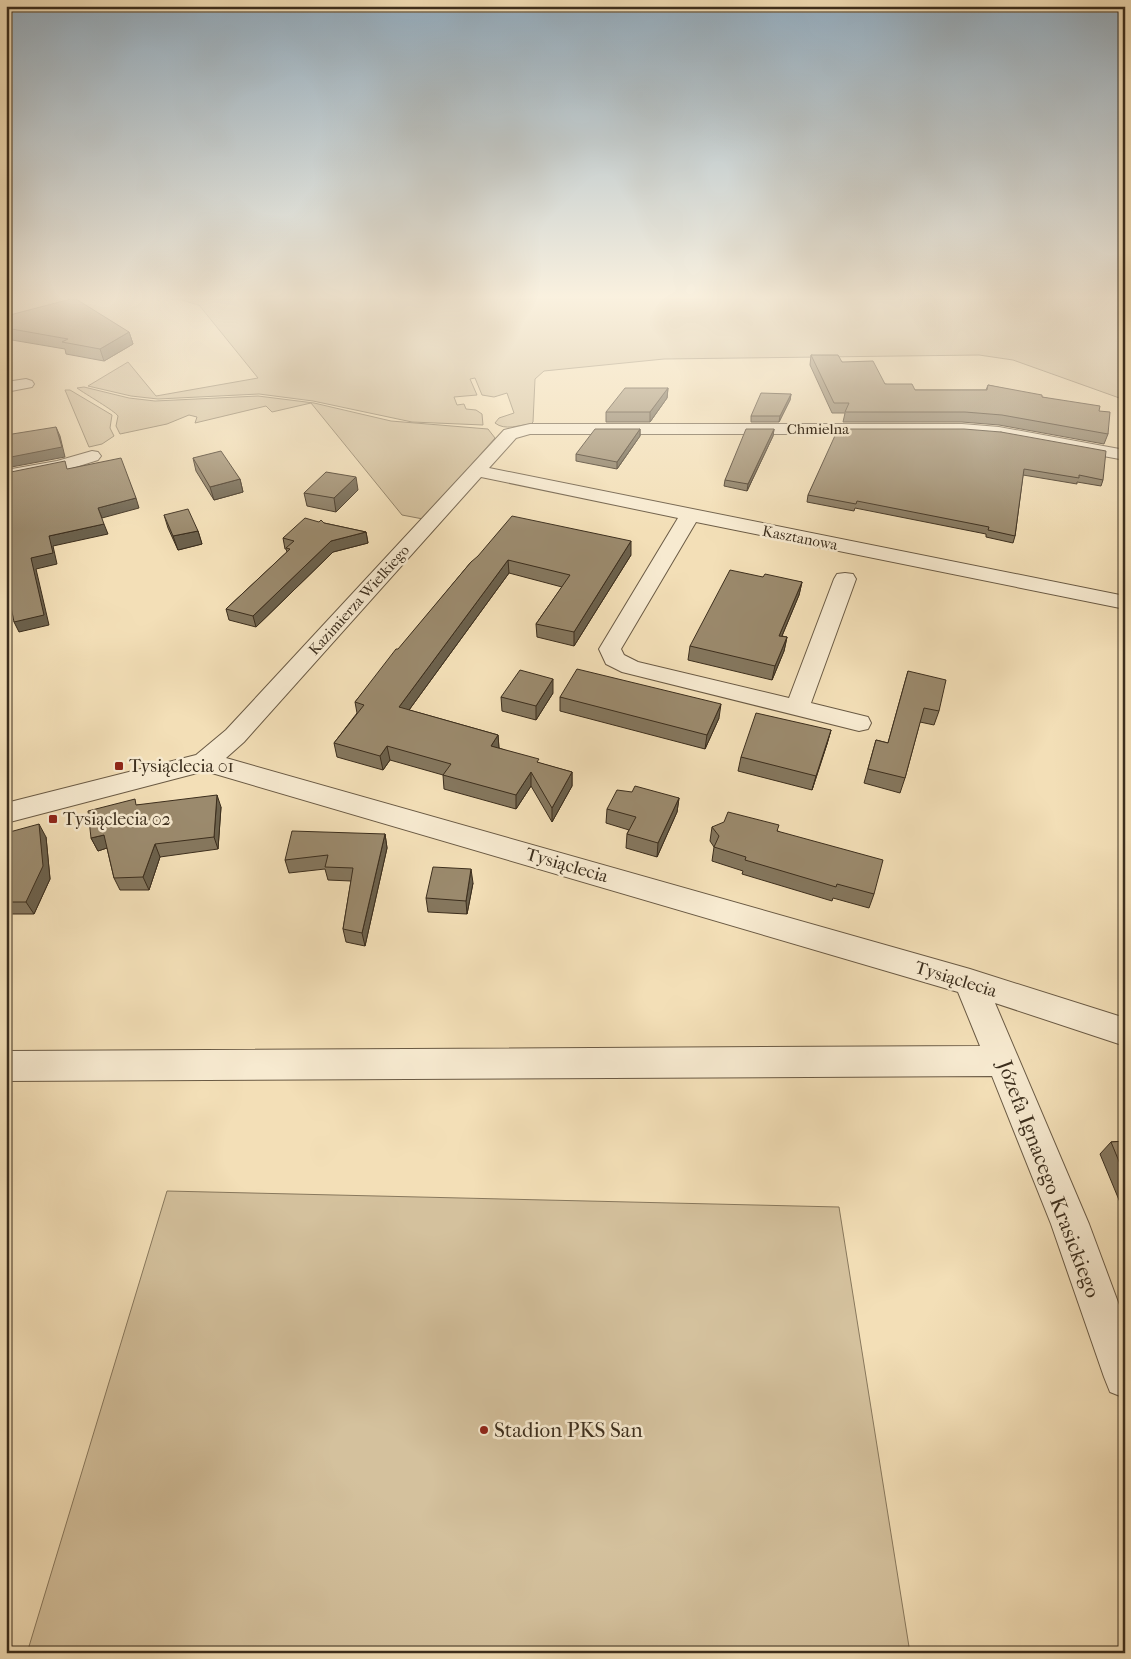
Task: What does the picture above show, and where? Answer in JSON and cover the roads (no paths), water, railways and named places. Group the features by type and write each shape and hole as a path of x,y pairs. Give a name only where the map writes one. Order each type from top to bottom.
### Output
{"street":[{"path":"6,387 26,384"},
{"name":"Chmielna","path":"510,434 530,428 962,429 999,432 1125,455"},
{"name":"Kazimierza Wielkiego","path":"205,762 234,736 510,434"},
{"path":"6,476 60,466 92,456"},
{"name":"Kasztanowa","path":"476,471 1125,603"},
{"path":"690,515 610,649 614,659 630,667 859,723"},
{"path":"796,708 845,578"},
{"name":"Tysiąclecia","path":"7,808 205,762 970,982 1125,1032"},
{"name":"Józefa Ignacego Krasickiego","path":"970,982 1070,1224 1125,1377"},
{"path":"6,1066 1004,1061"}],"place":[{"name":"Tysiąclecia 01","path":"119,766"},
{"name":"Tysiąclecia 02","path":"53,819"},
{"name":"Stadion PKS San","path":"484,1430"}]}
